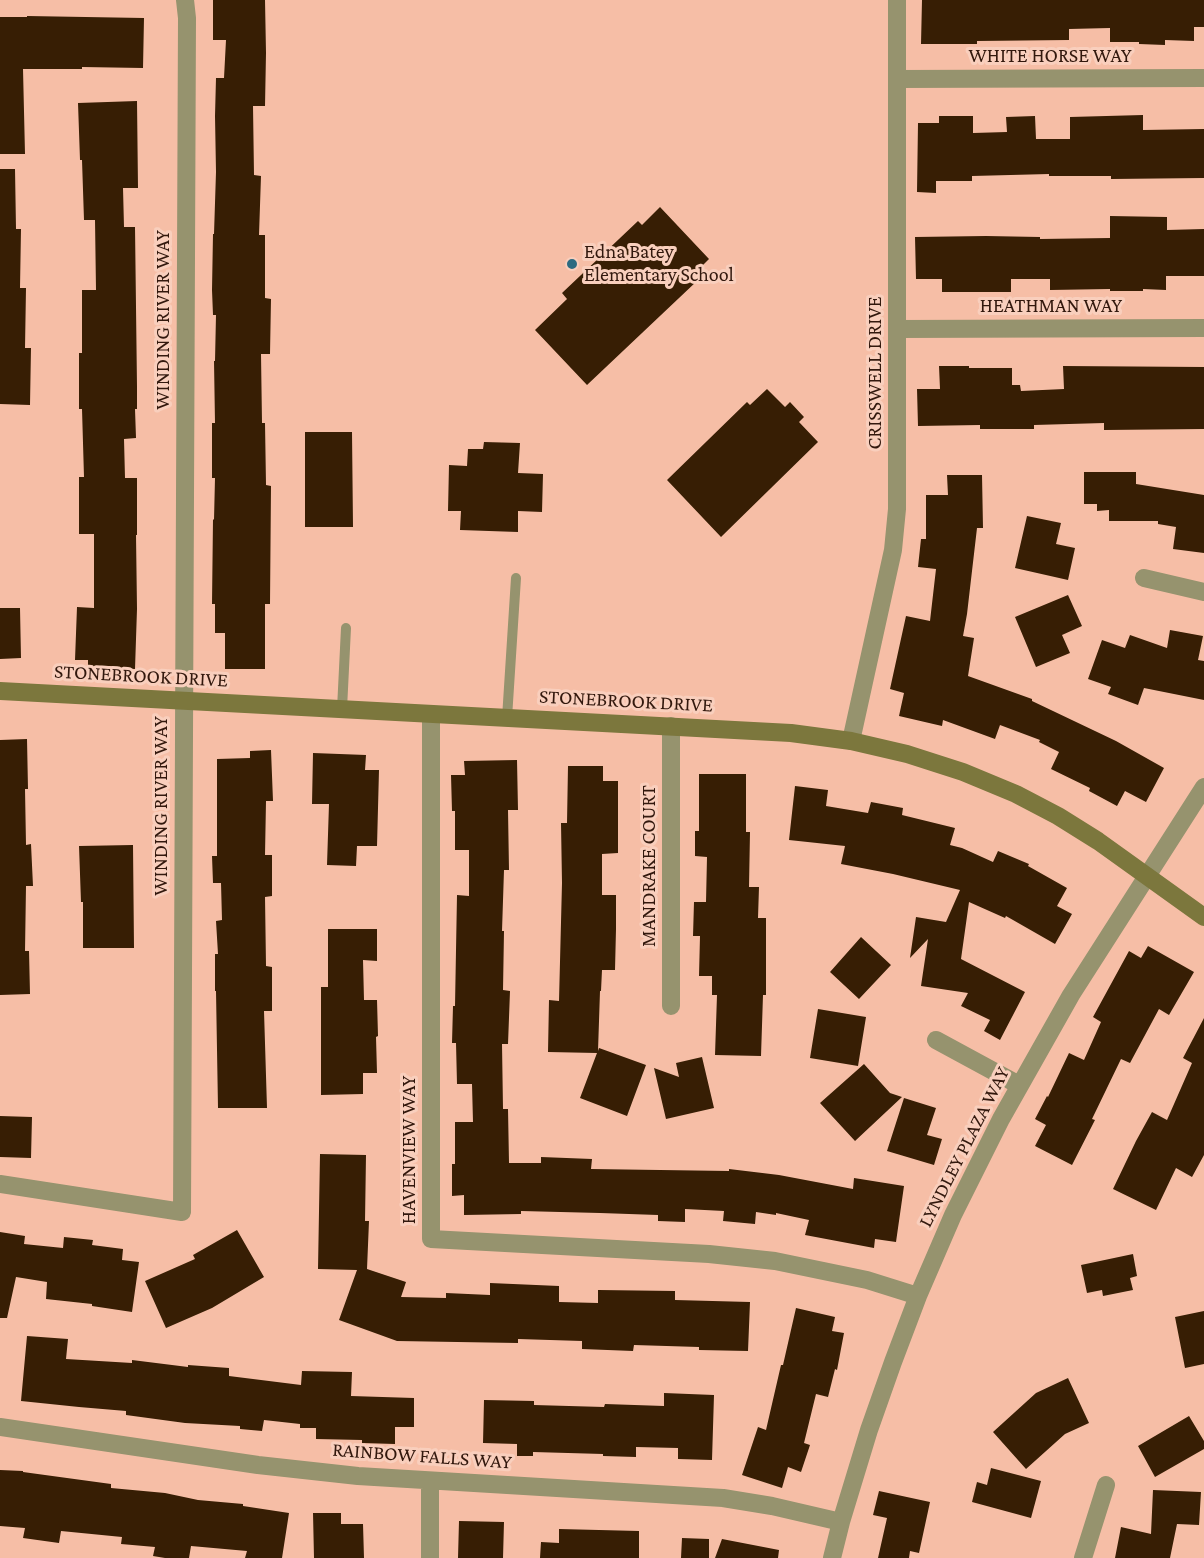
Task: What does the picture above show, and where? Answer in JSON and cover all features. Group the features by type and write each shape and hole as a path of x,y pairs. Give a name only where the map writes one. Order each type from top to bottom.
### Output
{"street":[{"name":"WINDING RIVER WAY","path":"0,1184 182,1212 187,30 185,0"},
{"name":"CRISSWELL DRIVE","path":"851,741 893,550 897,509 897,0"},
{"name":"WHITE HORSE WAY","path":"897,79 1204,78"},
{"name":"HEATHMAN WAY","path":"897,329 1204,328"},
{"path":"1144,578 1204,592"},
{"name":"STONEBROOK DRIVE","path":"0,691 791,733 851,741 907,754 963,772 1016,795 1078,828 1204,917"},
{"name":"HAVENVIEW WAY","path":"431,714 431,1239 709,1254 775,1261 867,1280 918,1296"},
{"name":"MANDRAKE COURT","path":"671,726 671,1006"},
{"name":"LYNDLEY PLAZA WAY","path":"832,1558 869,1430 918,1296 953,1215 1019,1085 1071,995 1204,787"},
{"path":"936,1040 1019,1085"},
{"name":"RAINBOW FALLS WAY","path":"0,1427 258,1466 358,1476 723,1498 772,1506 841,1522"},
{"path":"430,1481 430,1558"},
{"path":"1083,1558 1106,1485"}],"lane":[{"path":"507,718 516,578"},
{"path":"342,709 346,628"}],"building":[{"path":"213,0 265,0 265,106 253,106 254,175 261,176 259,235 265,235 265,298 271,299 270,354 261,354 266,485 271,486 270,604 265,604 265,669 225,669 225,633 215,633 215,604 212,604 215,478 212,478 212,423 215,423 216,315 213,315 212,290 216,172 215,116 216,78 224,78 226,40 213,40"},
{"path":"922,0 1204,0 1204,27 1194,27 1194,41 1165,40 1165,45 1110,42 1110,28 1069,29 1069,40 921,44"},
{"path":"0,17 144,18 143,68 23,69 25,154 0,154"},
{"path":"137,101 138,188 123,188 124,227 135,227 136,438 124,439 125,478 137,478 135,669 88,667 88,660 75,660 77,607 94,608 94,534 79,534 79,477 84,477 82,409 79,409 79,353 82,353 82,290 96,290 95,220 84,220 78,103"},
{"path":"1143,115 1143,130 1204,129 1204,178 1111,179 1111,176 1049,176 1049,174 972,176 972,181 936,181 936,193 917,192 918,123 939,123 939,116 973,116 973,133 1007,132 1006,117 1035,116 1036,139 1070,139 1070,117"},
{"path":"0,169 15,169 16,229 21,229 20,288 26,288 25,348 31,348 30,405 0,404"},
{"path":"660,207 709,259 692,276 697,281 587,385 535,330 567,299 562,293 638,221 642,225"},
{"path":"1110,216 1167,217 1167,230 1204,229 1204,276 1166,276 1166,290 1143,289 1143,291 1050,290 1050,279 1011,279 1011,292 942,292 942,279 916,279 915,237 1110,238"},
{"path":"939,366 1012,368 1012,385 1020,385 1021,391 1064,389 1063,366 1204,367 1204,429 1104,430 1104,423 1034,425 1034,429 980,429 980,425 918,426 917,389 940,389"},
{"path":"767,389 785,407 790,402 804,417 799,422 818,442 721,537 667,480 747,402 750,405"},
{"path":"305,432 352,432 353,527 305,527"},
{"path":"484,442 520,443 518,473 543,474 542,512 518,511 518,532 460,530 461,511 448,511 449,465 467,466 468,449 483,449"},
{"path":"1084,472 1136,472 1136,484 1204,495 1204,553 1173,549 1176,527 1158,524 1158,521 1109,521 1109,510 1097,511 1097,504 1084,504"},
{"path":"947,475 982,475 983,528 977,528 963,636 974,638 968,676 1032,699 1164,768 1146,802 1125,791 1117,806 1089,791 1090,788 1051,769 1059,752 1039,742 1040,740 1000,725 995,739 943,720 942,726 899,716 904,693 890,689 906,616 930,621 936,569 918,567 921,539 926,539 926,495 948,495"},
{"path":"1027,516 1061,523 1056,544 1075,548 1068,580 1015,568"},
{"path":"1068,595 1082,626 1062,635 1070,653 1036,667 1015,617"},
{"path":"0,608 20,608 21,658 0,659"},
{"path":"1170,630 1203,636 1198,660 1204,661 1204,700 1144,688 1138,705 1108,694 1111,687 1088,679 1102,640 1125,648 1130,635 1167,648"},
{"path":"27,739 26,845 31,844 33,886 26,886 25,951 29,951 30,994 0,995 0,740"},
{"path":"271,750 273,801 266,801 265,855 272,855 272,896 265,897 266,966 272,967 272,1011 264,1011 267,1108 218,1108 215,954 218,954 216,921 222,920 221,883 213,883 212,856 217,856 217,759 250,758 250,751"},
{"path":"313,753 366,755 365,770 379,770 377,846 357,846 356,866 327,865 329,804 312,804"},
{"path":"517,760 518,810 508,810 509,870 504,870 502,931 504,931 503,990 510,991 508,1044 502,1044 503,1109 508,1109 509,1163 541,1163 541,1157 592,1159 591,1169 729,1171 729,1169 779,1175 853,1189 854,1178 904,1186 896,1242 875,1239 874,1248 805,1235 809,1220 776,1213 776,1215 756,1212 755,1224 723,1221 724,1211 685,1209 685,1222 658,1221 658,1215 600,1213 521,1211 521,1214 464,1215 464,1195 452,1196 452,1164 455,1164 455,1122 473,1122 472,1084 457,1084 456,1043 452,1043 457,895 469,896 469,850 455,850 455,811 452,811 451,775 465,775 464,761"},
{"path":"568,766 603,766 603,781 618,781 618,853 602,854 602,895 616,895 615,970 602,970 598,1051 599,1048 646,1065 627,1116 580,1098 597,1053 548,1052 549,1000 559,1001 561,823 567,823"},
{"path":"699,774 746,774 746,832 750,832 749,887 759,887 758,918 766,918 766,995 763,995 761,1056 715,1055 717,995 712,995 712,976 699,976 700,936 693,936 694,902 706,902 707,857 695,856 695,831 699,831"},
{"path":"795,786 828,790 826,806 868,813 871,802 903,808 902,815 955,828 950,845 993,862 998,851 1029,864 1028,866 1067,888 1057,906 1072,914 1055,944 1006,916 1005,918 969,902 961,959 1025,992 1000,1040 984,1031 990,1020 961,1006 968,993 921,986 928,939 910,958 916,917 946,922 960,890 841,864 845,846 789,840"},
{"path":"133,845 134,948 83,948 83,902 81,902 79,846"},
{"path":"328,929 377,929 377,961 363,960 364,1000 377,1000 377,1073 363,1073 363,1094 321,1095 321,987 328,987"},
{"path":"861,937 891,965 859,999 830,972"},
{"path":"1148,946 1194,972 1169,1015 1159,1009 1130,1063 1121,1059 1092,1119 1095,1120 1072,1165 1035,1146 1046,1125 1035,1119 1069,1053 1084,1060 1101,1022 1093,1017 1129,951 1141,958"},
{"path":"818,1009 866,1017 858,1066 810,1058"},
{"path":"1204,1018 1204,1155 1192,1177 1176,1168 1156,1210 1113,1189 1152,1112 1167,1120 1192,1063 1183,1058"},
{"path":"702,1057 714,1108 666,1119 654,1068 679,1077 676,1063"},
{"path":"864,1064 890,1093 902,1097 855,1141 820,1103"},
{"path":"904,1098 936,1108 927,1135 942,1139 934,1165 887,1151"},
{"path":"0,1116 32,1117 31,1158 0,1157"},
{"path":"320,1154 366,1155 365,1221 369,1221 367,1269 406,1282 401,1297 446,1298 446,1293 490,1295 490,1283 559,1286 559,1302 598,1303 598,1290 675,1291 675,1300 750,1302 748,1351 634,1345 633,1351 582,1349 582,1341 518,1339 518,1343 397,1341 339,1320 357,1270 318,1269"},
{"path":"237,1230 264,1277 212,1308 166,1328 145,1281 195,1259 193,1255"},
{"path":"0,1232 25,1236 24,1244 63,1248 64,1237 93,1240 92,1245 123,1249 122,1260 139,1262 132,1312 92,1306 92,1304 46,1299 47,1282 16,1277 7,1318 0,1318"},
{"path":"1133,1254 1137,1276 1130,1278 1133,1290 1103,1296 1102,1290 1087,1293 1081,1265"},
{"path":"796,1308 835,1317 832,1331 844,1333 837,1370 835,1369 828,1397 816,1394 804,1443 810,1445 801,1472 788,1467 782,1488 742,1475 758,1427 766,1430"},
{"path":"1204,1311 1204,1364 1185,1368 1175,1317"},
{"path":"27,1336 68,1339 66,1359 132,1363 132,1360 188,1367 188,1365 229,1368 229,1376 301,1385 302,1371 352,1372 351,1396 414,1398 414,1427 395,1427 395,1444 362,1443 362,1440 316,1439 316,1428 300,1428 300,1424 264,1420 262,1431 240,1429 240,1426 185,1423 126,1415 126,1411 21,1401"},
{"path":"1068,1378 1089,1423 1065,1434 1026,1469 993,1432 1036,1393"},
{"path":"664,1393 714,1395 712,1460 678,1459 678,1448 636,1447 636,1457 533,1452 533,1456 517,1456 517,1444 483,1443 484,1400 534,1401 534,1405 664,1406"},
{"path":"1189,1416 1204,1441 1204,1449 1155,1477 1138,1446"},
{"path":"991,1468 1041,1481 1031,1518 972,1502 977,1482 987,1485"},
{"path":"0,1470 23,1471 111,1484 111,1488 165,1493 289,1513 282,1558 245,1558 247,1551 191,1546 189,1558 165,1558 153,1556 155,1547 121,1544 122,1537 61,1531 59,1543 23,1538 25,1528 0,1526"},
{"path":"1153,1490 1201,1492 1199,1525 1177,1524 1170,1558 1115,1558 1121,1527 1151,1534"},
{"path":"879,1491 930,1502 919,1553 910,1551 909,1558 878,1558 887,1518 873,1515"},
{"path":"313,1513 341,1513 341,1524 363,1524 364,1558 314,1558"},
{"path":"459,1521 504,1522 503,1558 458,1558"},
{"path":"559,1529 639,1531 639,1558 540,1558 541,1542 559,1543"},
{"path":"682,1538 709,1539 709,1558 681,1558"},
{"path":"722,1539 779,1550 778,1558 715,1558"}],"place":[{"name":"Edna Batey Elementary School","path":"572,264"}]}
